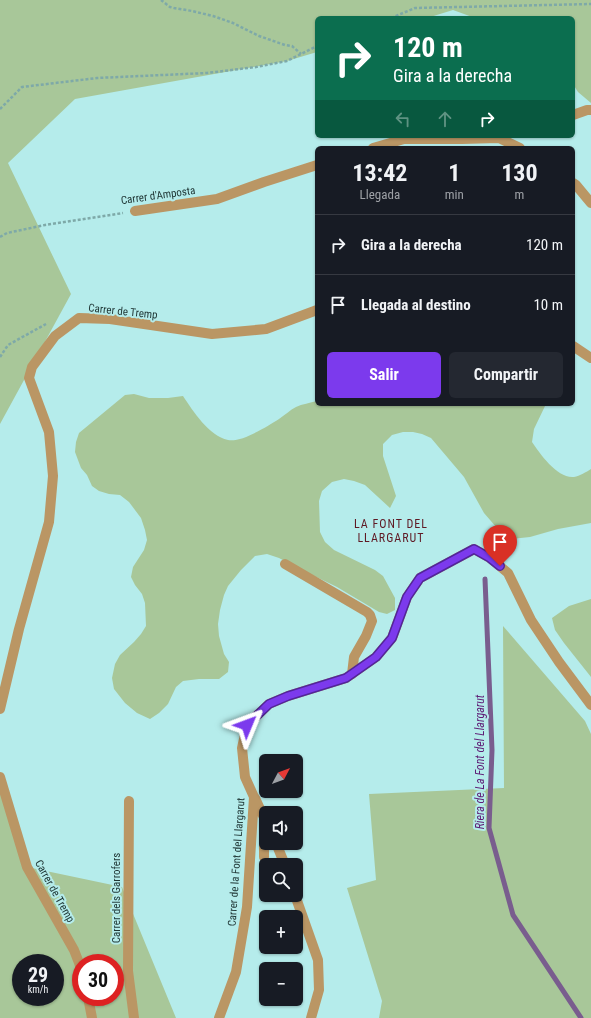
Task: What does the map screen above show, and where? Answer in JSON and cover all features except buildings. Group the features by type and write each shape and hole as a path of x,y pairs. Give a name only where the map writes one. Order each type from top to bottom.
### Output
{"street":[{"path":"575,113 591,110"},
{"path":"380,146 404,139 453,138"},
{"path":"504,138 517,146"},
{"name":"Carrer d'Amposta","path":"135,211 217,199 315,166"},
{"path":"575,184 591,203"},
{"name":"Carrer de Tremp","path":"0,708 19,629 49,522 52,476 49,432 29,378 32,367 55,336 79,318 110,320 212,334 266,329 315,311"},
{"path":"575,347 591,358"},
{"name":"Carrer de la Font del Llargarut","path":"219,1018 236,972 247,907 254,797 245,777 242,748 247,725 269,704 288,696 346,678 376,657 392,638 407,597 420,578 474,549 490,558 508,573 532,620 559,662 591,705"},
{"path":"285,564 370,615 372,621 366,636 354,657 352,674"},
{"name":"Carrer de Tremp","path":"0,777 27,867 76,954"},
{"path":"254,797 259,807"},
{"name":"Carrer dels Garrofers","path":"128,801 128,971 134,1018"},
{"path":"264,850 264,857"},
{"path":"297,902 318,960 319,990 311,1018"},
{"path":"90,1006 92,1018"}],"path":[{"path":"161,0 170,7 192,10 226,20 259,36 292,46 301,54"},
{"path":"396,16 415,8 591,4"},
{"path":"0,109 22,87 96,78 207,73 256,67 287,61 315,47"},
{"name":"Carrer d'Amposta","path":"0,237 7,233 45,225 135,211"},
{"path":"0,356 8,346 51,321"}],"green space":[{"path":"0,0 591,0 591,103 578,92 575,87 575,16 470,16 453,10 434,16 315,16 315,53 287,61 75,99 8,163 71,294 0,424"},
{"path":"134,394 149,398 183,396 202,422 214,434 228,440 247,437 279,419 296,407 315,401 315,406 545,406 534,429 532,442 550,465 568,477 581,475 591,469 591,523 558,529 530,537 511,539 503,535 484,513 464,477 431,438 413,432 403,432 392,435 383,444 383,456 396,496 390,508 365,485 344,479 332,482 322,491 319,501 320,532 325,542 334,550 375,570 383,576 395,598 395,610 387,614 379,612 337,587 279,558 267,554 255,556 228,586 220,610 218,624 219,636 224,654 229,662 228,672 219,679 183,681 176,687 168,704 150,719 137,713 125,703 114,689 112,678 115,664 120,655 134,642 146,626 145,603 142,594 131,577 133,567 144,550 147,540 145,530 141,518 129,502 120,495 99,491 92,486 87,475 81,468 75,452 79,433 125,395"},
{"path":"591,599 591,677 555,630 552,618 569,606"},
{"path":"503,626 585,721 591,734 591,1018 379,1018 382,1001 347,888 376,880 369,794 504,788"},
{"path":"0,781 27,867 122,887 176,1018 0,1018"}],"waterway":[{"name":"Riera de La Font del Llargarut","path":"485,579 492,750 489,828 513,915 581,1018"}],"district":[{"name":"LA FONT DEL LLARGARUT","path":"391,531"}],"route":[{"path":"247,725 269,704 288,696 346,678 376,657 392,638 407,597 420,578 474,549 490,558 500,566"}]}
